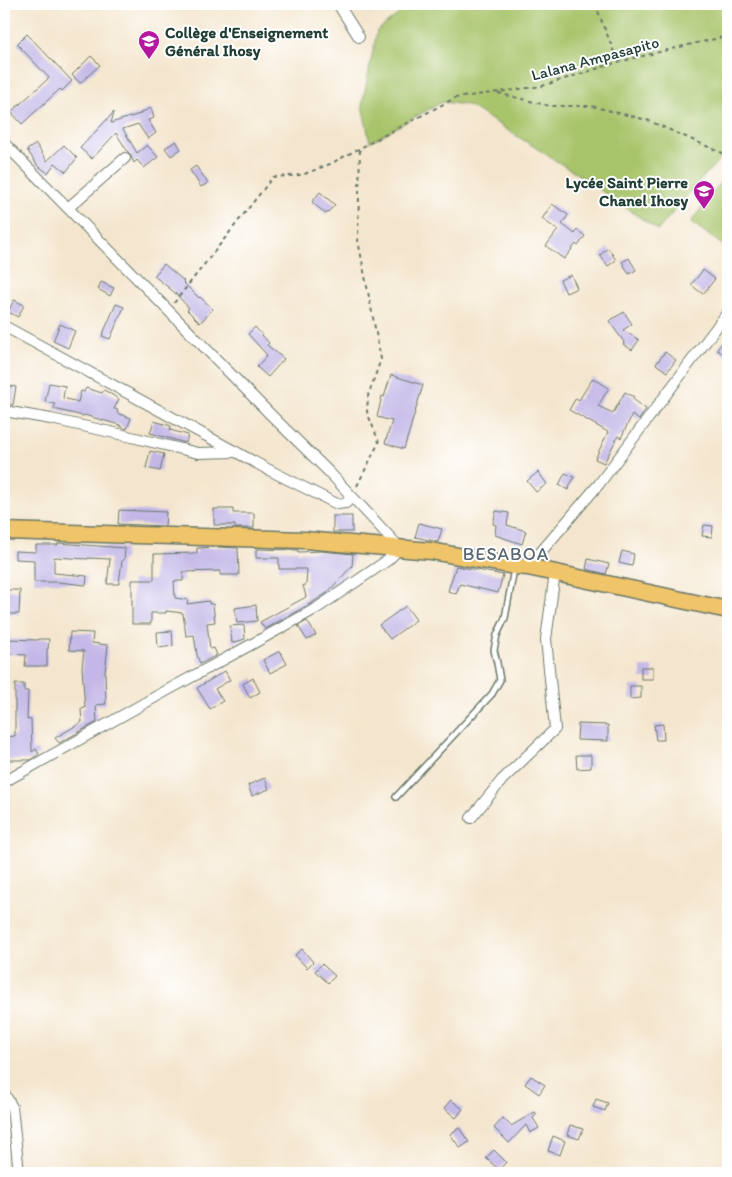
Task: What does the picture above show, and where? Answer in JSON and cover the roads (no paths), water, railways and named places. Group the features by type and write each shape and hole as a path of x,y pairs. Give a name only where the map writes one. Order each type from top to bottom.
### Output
{"main road":[{"path":"4,531 305,540 431,551 555,573 728,610"}],"street":[{"path":"338,4 359,37"},
{"path":"4,143 329,472 400,548 388,560 317,608 4,782"},
{"path":"68,208 125,158"},
{"path":"521,567 598,484 728,312"},
{"path":"4,326 337,504 346,503 351,496"},
{"path":"4,411 51,419 198,452 237,452"},
{"path":"471,818 502,780 554,729 546,639 555,573"},
{"path":"4,1093 12,1108 19,1173"}],"lane":[{"path":"396,797 492,694 500,680 494,650 497,635 505,618 521,567"}],"place":[{"name":"Collège d'Enseignement Général Ihosy","path":"149,60"},
{"name":"Lycée Saint Pierre Chanel Ihosy","path":"704,210"}],"district":[{"name":"BESABOA","path":"506,554"}]}
